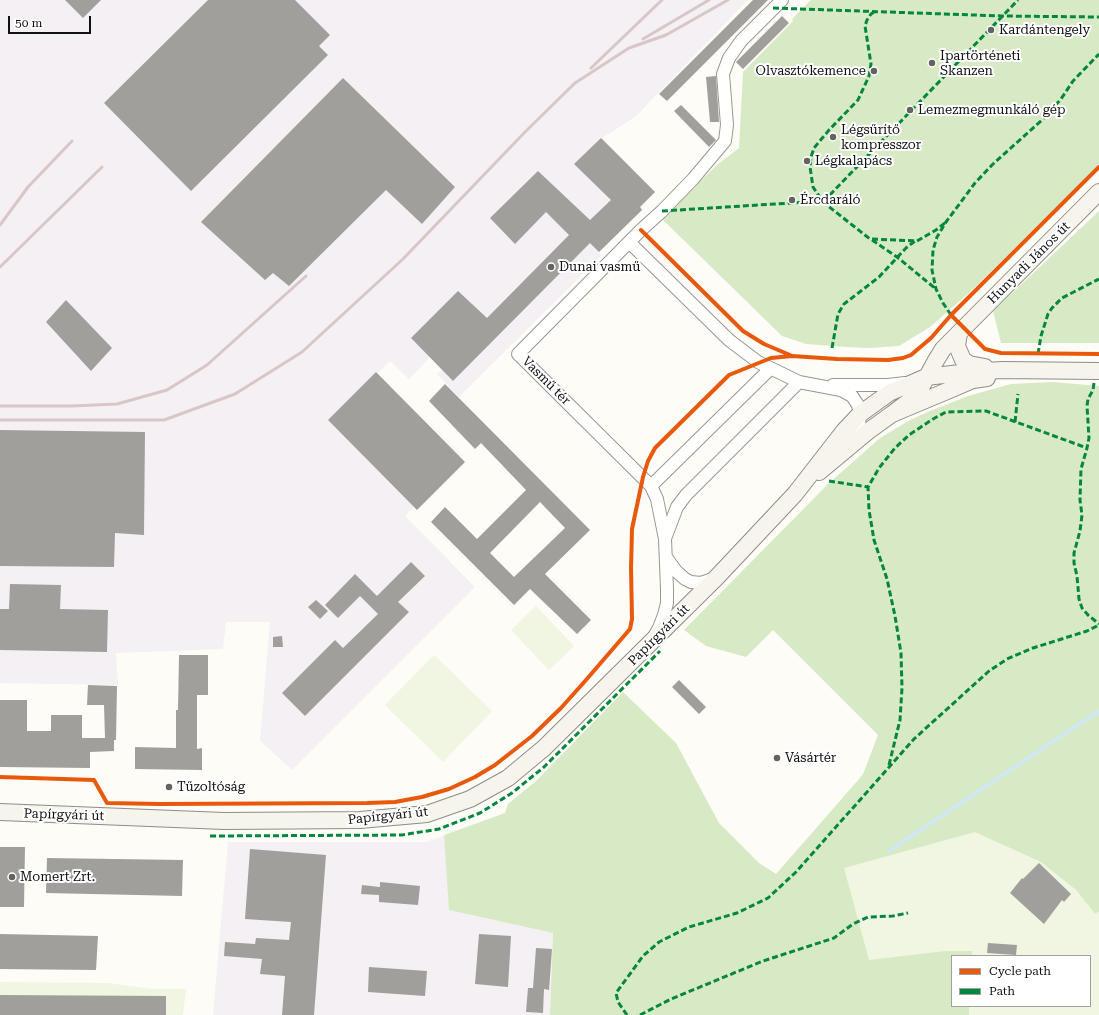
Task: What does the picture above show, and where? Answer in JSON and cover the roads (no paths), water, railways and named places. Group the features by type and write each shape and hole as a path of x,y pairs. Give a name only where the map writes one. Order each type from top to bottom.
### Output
{"street":[{"name":"Vasmű tér","path":"650,644 659,628 667,604 666,557 657,499 651,486 518,354 629,242 662,211 693,179 725,141 727,125 723,74 729,58 742,40 782,0"},
{"name":"Hunyadi János út","path":"926,377 943,350 1099,192"},
{"path":"629,242 729,340 758,362 799,382 841,390 852,396 858,405 860,414 859,426 853,438 835,459"},
{"path":"959,333 957,346 963,360 968,364 1002,370"},
{"path":"651,486 770,369"},
{"path":"822,386 888,385 904,383 926,377 1002,370 1099,372"},
{"path":"892,414 973,380 1036,371"},
{"path":"795,494 840,436 860,414 890,393 926,377"},
{"path":"795,494 867,432 917,395 926,377"},
{"path":"664,539 677,507 686,496 799,382"},
{"name":"Papírgyári út","path":"0,812 224,821 360,820 427,814 470,799 508,778 544,748 717,577 795,494"},
{"path":"666,557 676,571 691,582 701,583 717,577"}],"waterway":[{"path":"889,851 1099,711"}],"railway":[{"path":"591,68 662,0"},
{"path":"643,39 709,0"},
{"path":"0,420 164,420 235,394 302,352 403,259 526,131 575,83 629,48 666,35 728,0"},
{"path":"0,225 28,187 72,141"},
{"path":"0,267 102,167"},
{"path":"0,406 72,406 117,404 167,390 207,365 306,276"}],"place":[{"name":"Kardántengely","path":"991,30"},
{"name":"Ipartörténeti Skanzen","path":"932,63"},
{"name":"Olvasztókemence","path":"874,71"},
{"name":"Lemezmegmunkáló gép","path":"910,110"},
{"name":"Légsűrítő kompresszor","path":"833,137"},
{"name":"Légkalapács","path":"807,161"},
{"name":"Ércdaráló","path":"792,200"},
{"name":"Dunai vasmű","path":"551,267"},
{"name":"Vásártér","path":"777,758"},
{"name":"Tűzoltóság","path":"169,787"},
{"name":"Momert Zrt.","path":"12,877"}]}
